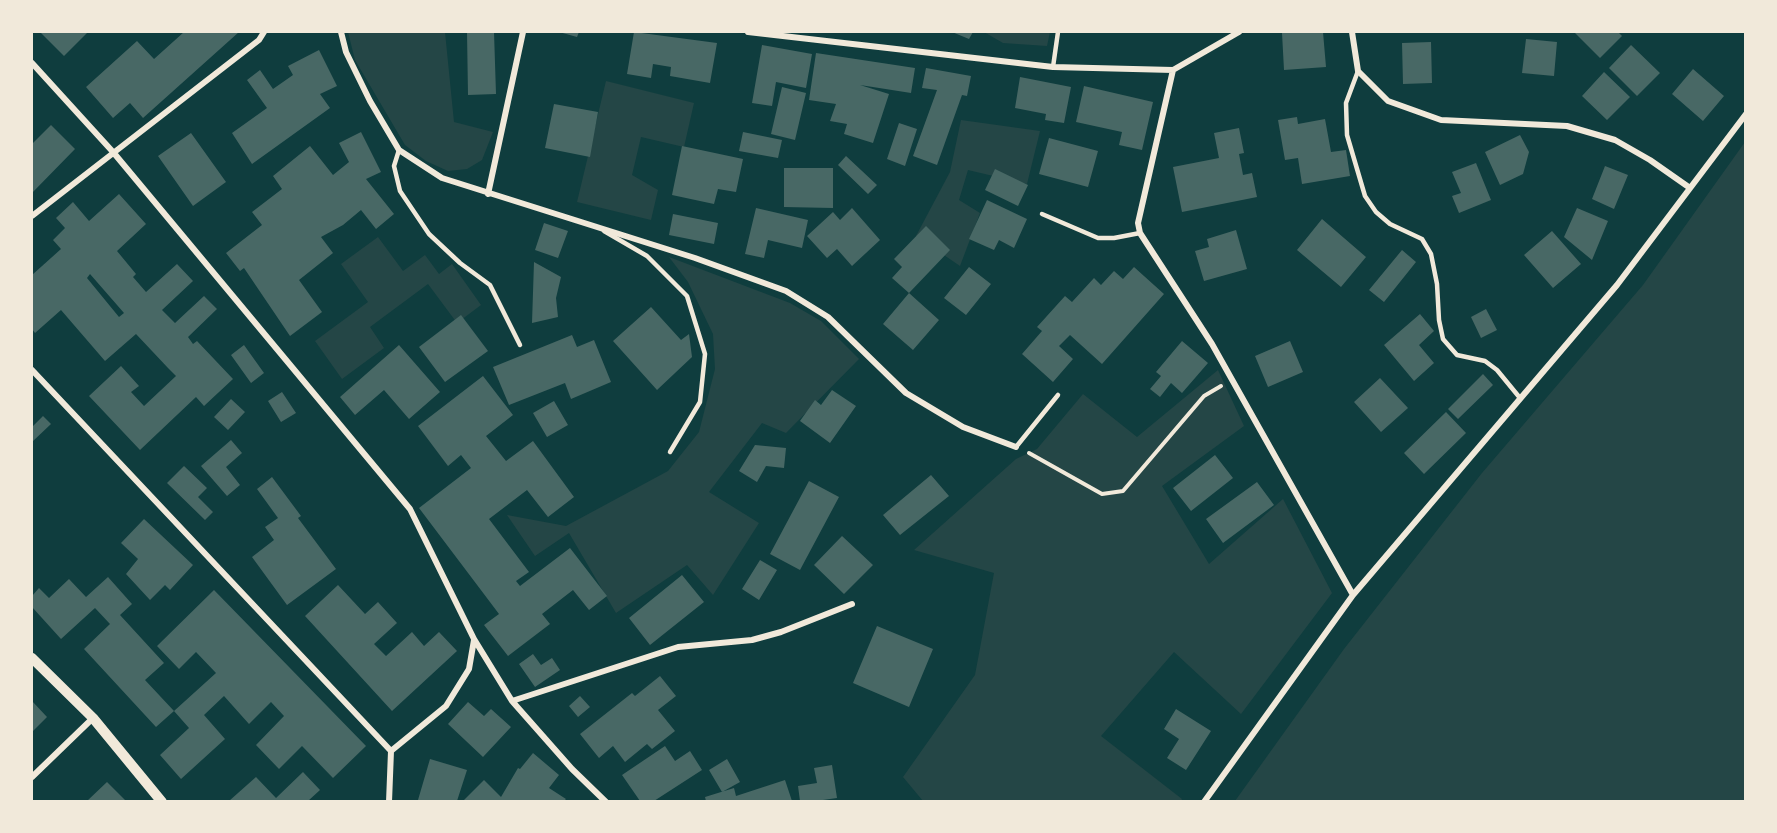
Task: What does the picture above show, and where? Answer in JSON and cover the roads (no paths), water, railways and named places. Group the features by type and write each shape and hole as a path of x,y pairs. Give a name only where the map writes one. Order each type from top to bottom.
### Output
{"street":[{"path":"32,216 258,40 264,32"},
{"path":"341,32 346,52 370,101 399,150 442,178 695,258 786,291 828,317 906,393 963,427 1016,447"},
{"path":"488,194 523,32"},
{"path":"748,32 1053,67 1173,70 1239,32"},
{"path":"1352,32 1358,71 1388,101 1441,120 1567,126 1615,140 1650,160 1690,188"},
{"path":"32,63 113,152 410,508 474,639 512,701 572,769 606,801"},
{"path":"1173,70 1138,223 1140,233 1212,344 1353,595"},
{"path":"1204,801 1353,595 1617,285 1746,114"},
{"path":"32,370 391,751 389,801"},
{"path":"512,701 678,647 752,640 781,632 852,604"},
{"path":"391,751 446,706 469,669 474,639"},
{"path":"32,658 93,718 162,801"},
{"path":"32,777 93,718"}],"lane":[{"path":"1053,67 1058,32"},
{"path":"1358,71 1346,103 1347,135 1365,196 1376,212 1390,225 1422,239 1431,254 1443,339 1457,356 1485,361 1497,370 1521,398"},
{"path":"399,150 394,166 400,190 429,234 459,263 490,285 520,345"},
{"path":"1042,214 1098,238 1114,238 1140,233"},
{"path":"595,226 647,256 687,296 705,354 700,402 670,452"},
{"path":"1016,447 1058,394"}]}
